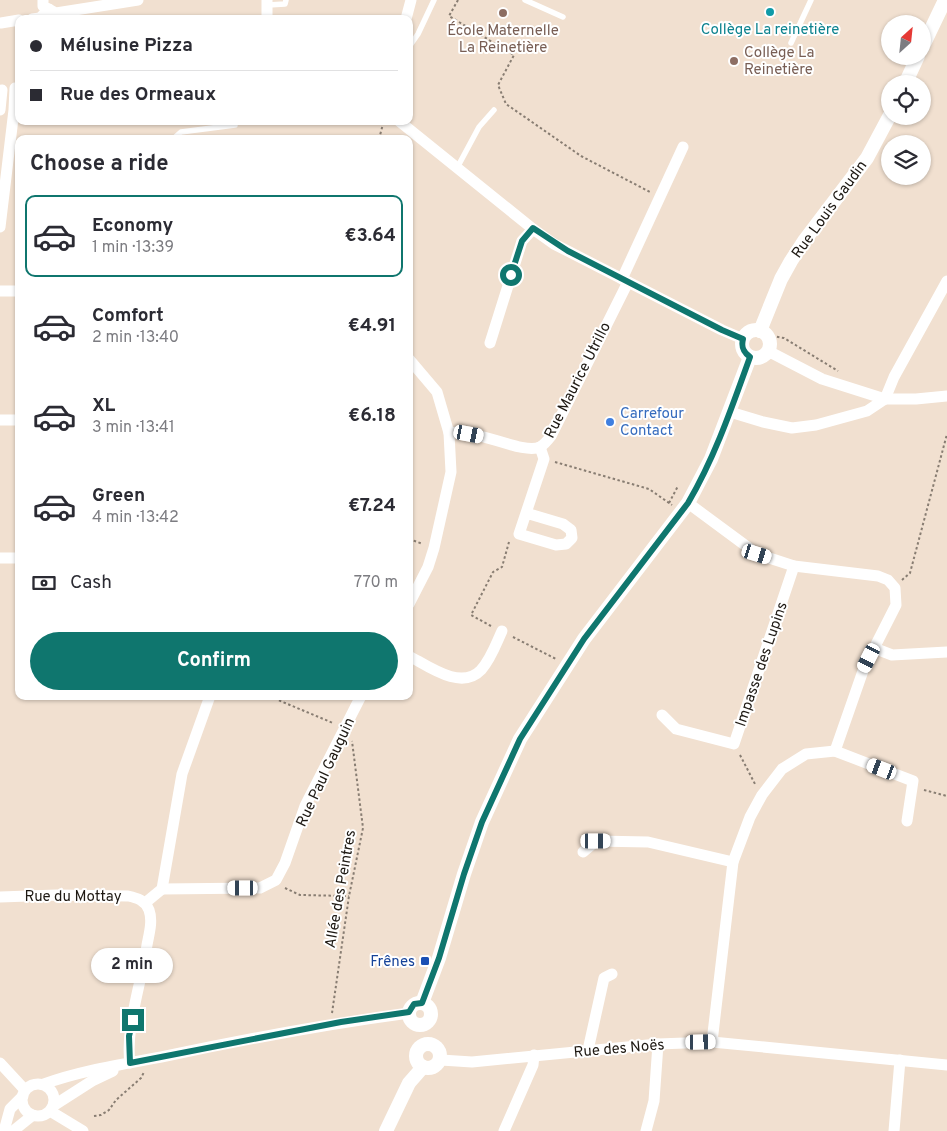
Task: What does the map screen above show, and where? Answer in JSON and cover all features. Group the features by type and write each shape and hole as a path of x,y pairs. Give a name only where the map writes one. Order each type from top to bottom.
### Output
{"street":[{"path":"46,4 56,13 92,3 138,0"},
{"path":"407,15 411,0"},
{"path":"931,29 945,0"},
{"path":"267,15 268,2"},
{"path":"1,23 15,21"},
{"path":"0,110 1,90 15,88"},
{"path":"0,104 15,102"},
{"path":"0,227 4,161 15,107"},
{"path":"404,125 554,244 743,339"},
{"name":"Rue Louis Gaudin","path":"764,333 781,279 791,261 808,234 866,158 884,125"},
{"name":"Rue Maurice Utrillo","path":"450,433 456,431 473,434 527,448 540,447 546,443 625,281 683,147"},
{"path":"490,343 522,241 533,228"},
{"path":"730,412 792,428 816,425 867,411 885,399 894,377 947,281"},
{"path":"0,291 15,291"},
{"path":"753,330 764,333 770,343 768,351 763,356 757,358 750,357 744,353 743,339 747,333 753,330"},
{"path":"768,351 822,379 885,399 947,396"},
{"path":"422,1003 439,958 479,830 520,739 584,639 684,507 711,459 750,357"},
{"path":"413,364 437,392 450,433 451,472 434,548 428,567 413,596"},
{"path":"0,420 15,420"},
{"path":"526,513 563,524 571,530 572,538 566,544 556,545 519,534 526,513 544,459 540,447"},
{"path":"684,507 757,554 794,566 878,576 888,580 895,588 896,605 864,668 835,751"},
{"path":"0,558 15,558"},
{"name":"Impasse des Lupins","path":"662,715 676,729 734,744 794,566"},
{"path":"413,658 447,676 468,678 480,670 491,654 502,631"},
{"path":"874,648 892,656 947,652"},
{"path":"162,889 182,774 209,700"},
{"name":"Rue Paul Gauguin","path":"276,880 285,864 305,806 359,700"},
{"path":"712,1042 733,862 750,817 762,795 782,768 806,754 835,751 912,781 907,821"},
{"path":"583,852 596,841 648,842 733,862"},
{"path":"130,1063 129,1036 143,971 151,920 145,902 162,889 260,888 276,880"},
{"name":"Rue du Mottay","path":"0,897 57,895 128,896 145,902"},
{"path":"588,1050 604,978 612,974"},
{"path":"423,1022 410,1020 409,1012 414,1004 422,1003 429,1008 431,1016 423,1022 416,1058 423,1067 434,1067 440,1060 441,1054 423,1022"},
{"path":"4,1131 10,1109 34,1084 44,1084 122,1064 341,1022 409,1012"},
{"name":"Rue des Noës","path":"440,1060 472,1062 658,1044 712,1042 947,1065"},
{"path":"419,1047 427,1043 435,1045"},
{"path":"646,1131 654,1101 658,1044"},
{"path":"504,1131 533,1065 534,1056"},
{"path":"894,1131 900,1060"},
{"path":"0,1063 24,1093"},
{"path":"13,1131 33,1115 42,1115 92,1081 130,1063"},
{"path":"386,1131 409,1083 423,1067"},
{"path":"44,1084 54,1096 52,1109"},
{"path":"24,1093 22,1100 26,1109 33,1115"},
{"path":"52,1109 83,1131"}],"lane":[{"path":"268,2 285,4 286,0"},
{"path":"413,41 434,0"},
{"path":"525,0 563,17"},
{"path":"791,43 811,0"},
{"path":"457,168 479,127 494,110"},
{"path":"178,135 181,132 236,125"}],"path":[{"path":"458,0 450,16 514,55 498,85 506,104 581,156 656,195"},
{"path":"764,333 784,338 842,373"},
{"path":"895,588 910,573 947,434"},
{"path":"544,459 649,490 669,502 684,507"},
{"path":"669,502 678,486"},
{"path":"471,615 493,572 502,567 510,542 519,534"},
{"path":"413,540 434,548"},
{"path":"531,646 567,664"},
{"path":"278,700 335,724 344,730"},
{"name":"Allée des Peintres","path":"331,1025 349,896 363,828 352,737 344,730"},
{"path":"734,744 762,795"},
{"path":"912,786 947,796"},
{"path":"276,880 287,889 300,894 349,896"},
{"path":"94,1116 101,1115 109,1110 116,1100 141,1078 146,1070 145,1060"}],"place":[{"name":"Collège La reinetière","path":"770,12"},
{"name":"École Maternelle La Reinetière","path":"503,13"},
{"name":"Collège La Reinetière","path":"734,61"},
{"name":"Carrefour Contact","path":"610,422"},
{"name":"Frênes","path":"425,961"}],"route":[{"path":"133,1020 129,1036 130,1063 341,1022 409,1012 414,1004 422,1003 426,988 439,958 482,822 520,739 584,639 688,503 699,483 711,459 750,357 744,353 743,339 554,244 533,228 522,241 511,275"}]}
